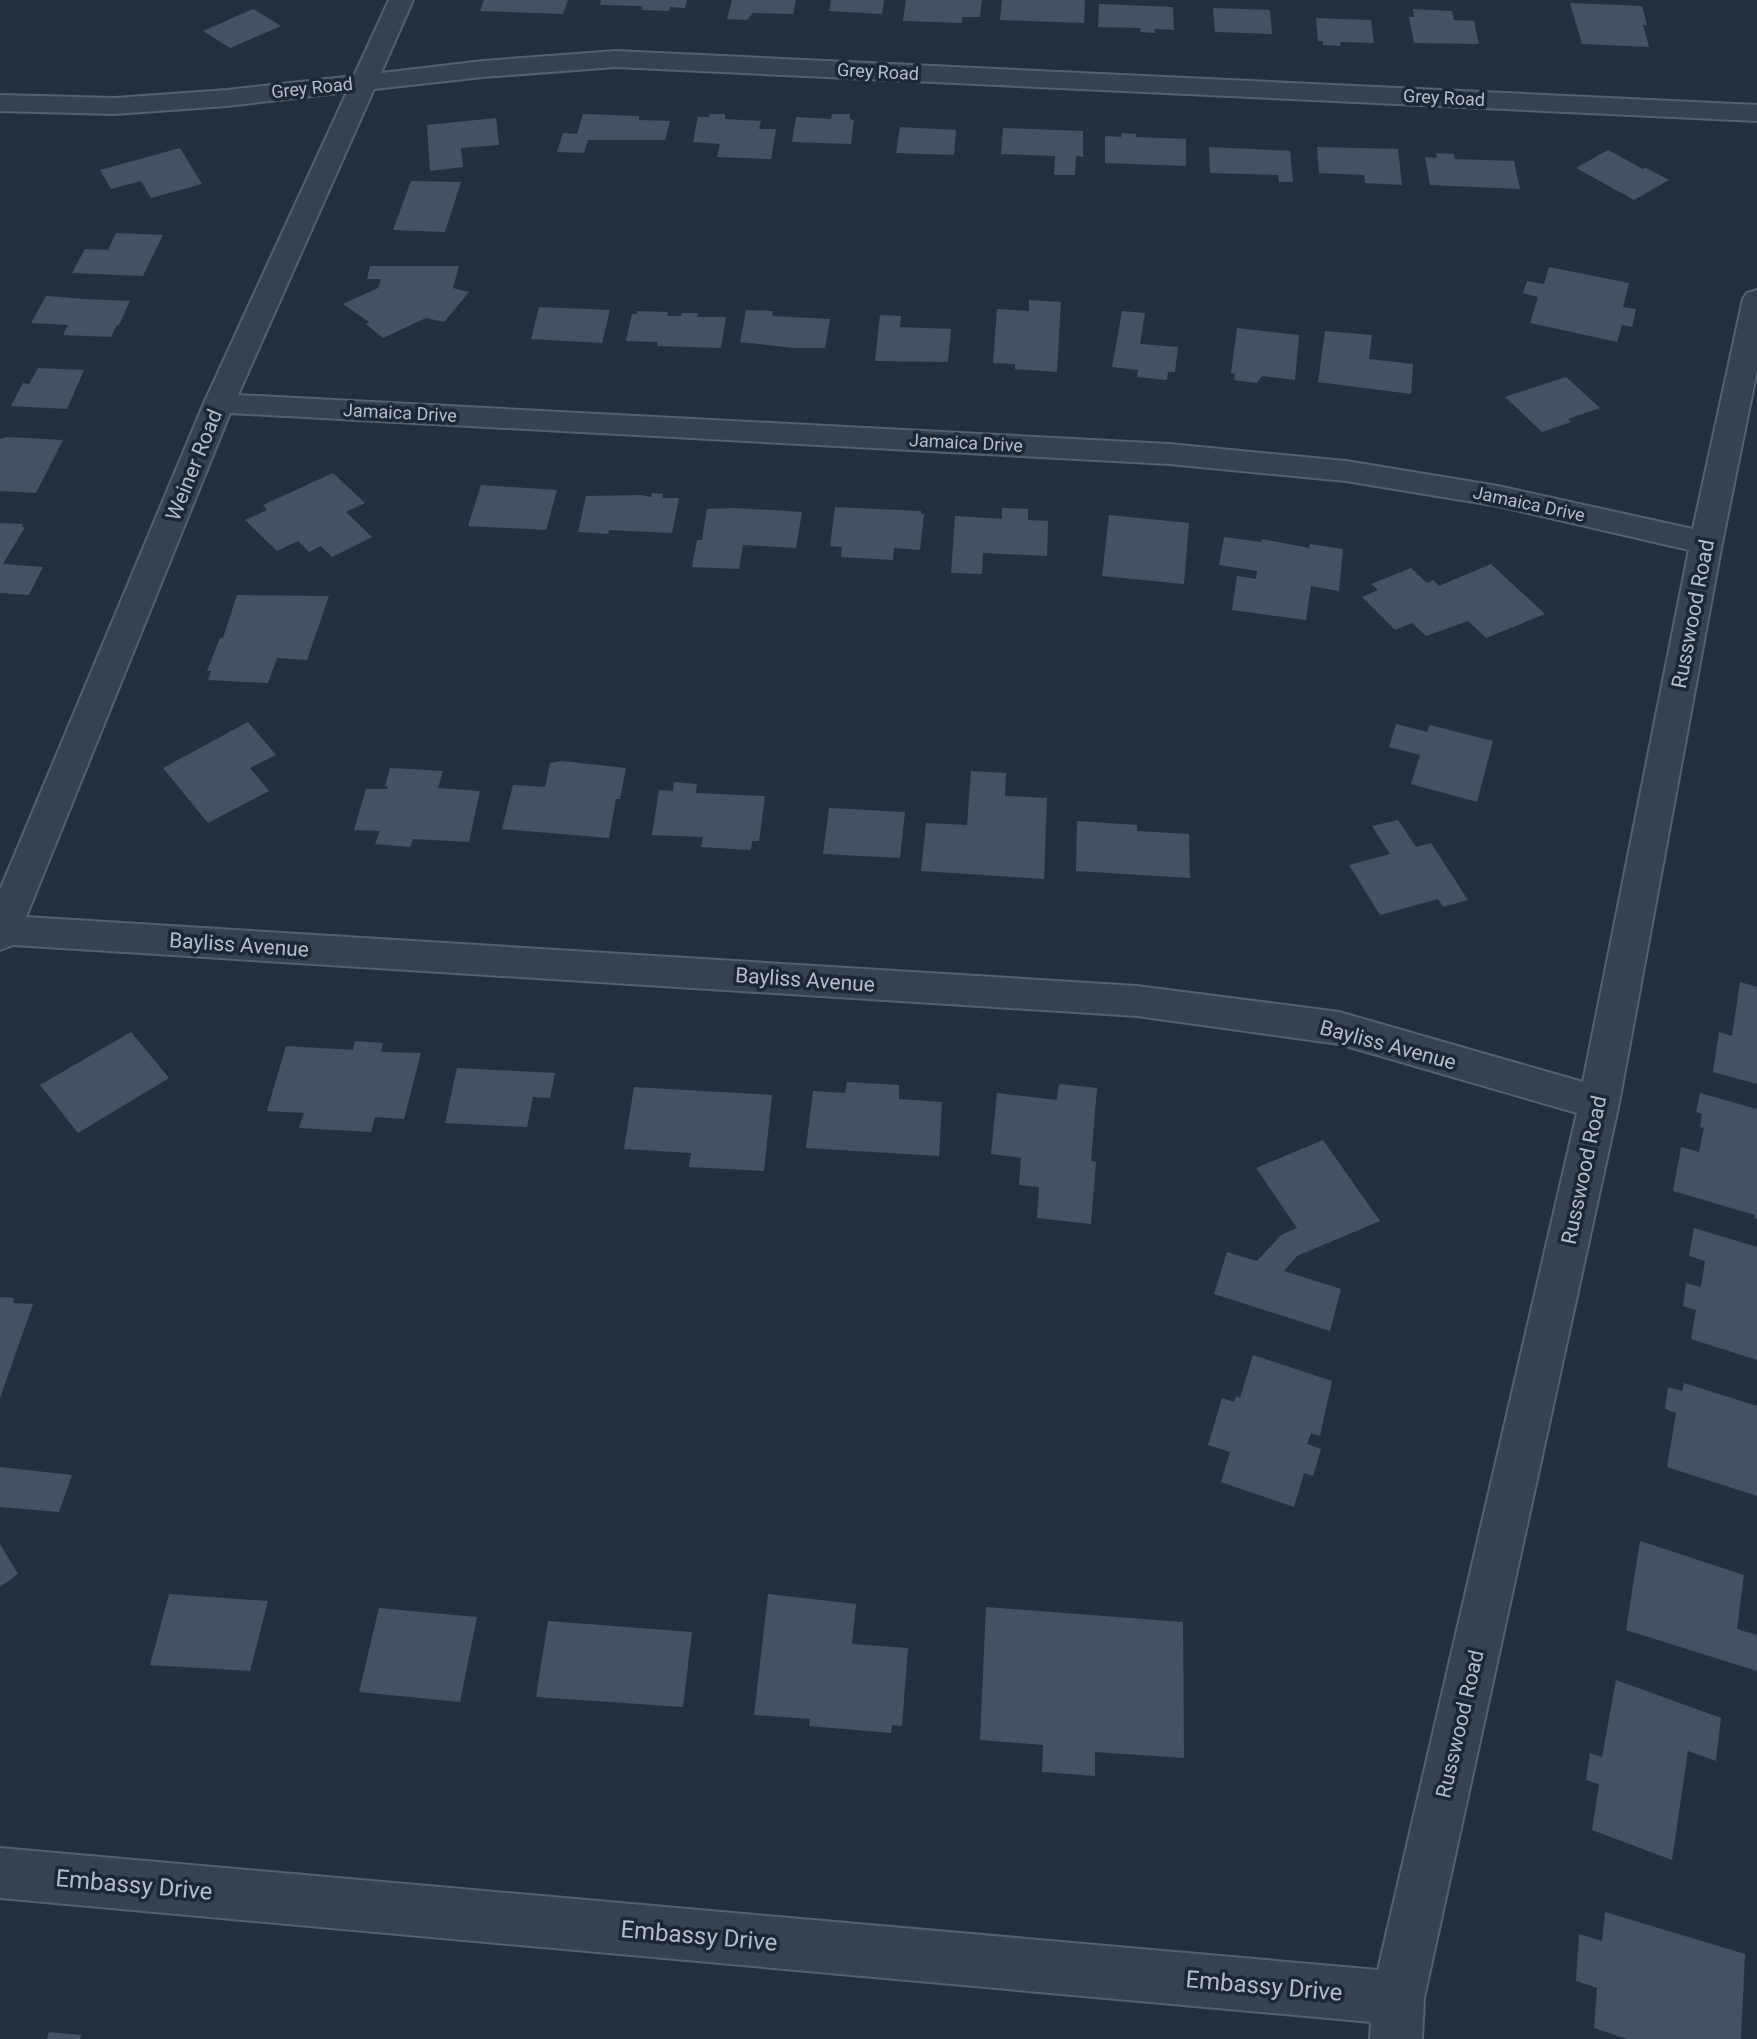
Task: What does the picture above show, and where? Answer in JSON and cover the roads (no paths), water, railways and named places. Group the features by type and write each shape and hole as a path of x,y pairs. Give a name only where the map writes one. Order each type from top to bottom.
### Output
{"street":[{"name":"Weiner Road","path":"1,932 219,403 366,83 401,0"},
{"name":"Grey Road","path":"0,103 115,106 366,83 483,69 616,59 1757,113"},
{"name":"Russwood Road","path":"1397,2019 1599,1103 1706,543 1757,299"},
{"name":"Jamaica Drive","path":"219,403 1183,455 1346,471 1498,496 1706,543"},
{"name":"Bayliss Avenue","path":"1,932 1137,1001 1339,1028 1599,1103"},
{"name":"Embassy Drive","path":"0,1873 1397,2019"}]}
